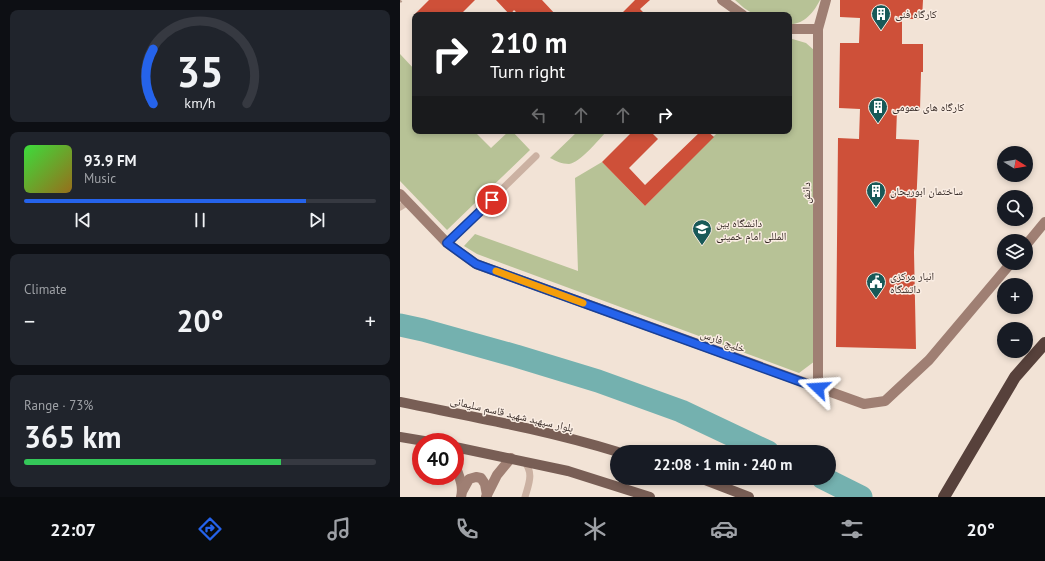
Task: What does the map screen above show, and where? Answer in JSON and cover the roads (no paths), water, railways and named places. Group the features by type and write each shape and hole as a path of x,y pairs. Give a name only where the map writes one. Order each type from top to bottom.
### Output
{"highway":[{"path":"944,497 1015,376 1045,343"}],"main road":[{"name":"بلوار سپهبد شهید قاسم سلیمانی","path":"402,404 526,428 610,450"},
{"path":"400,437 412,439"},
{"path":"464,448 568,471 650,497"},
{"path":"718,485 749,497"}],"street":[{"path":"722,0 736,12"},
{"name":"دانش","path":"818,388 818,29 826,0"},
{"path":"792,29 818,29"},
{"name":"خلیج فارس","path":"400,194 404,204 447,243 476,264 864,404 885,401 929,360 1005,270"},
{"path":"1033,237 1045,222"},
{"path":"486,496 497,475 511,458"},
{"path":"462,494 469,478 476,476 481,478 485,484 486,496"}],"lane":[{"path":"447,243 536,156"},
{"path":"524,461 529,467 530,476 525,497"}],"waterway":[{"path":"400,325 516,356 598,381 681,411 753,445"},
{"path":"836,484 861,497"}],"place":[{"name":"کارگاه فنی","path":"881,31"},
{"name":"کارگاه های عمومی","path":"878,124"},
{"name":"ساختمان ابوریحان","path":"876,208"},
{"name":"دانشگاه بین المللی امام خمینی","path":"702,246"},
{"name":"انبار مرکزی داتشگاه","path":"876,299"}]}
